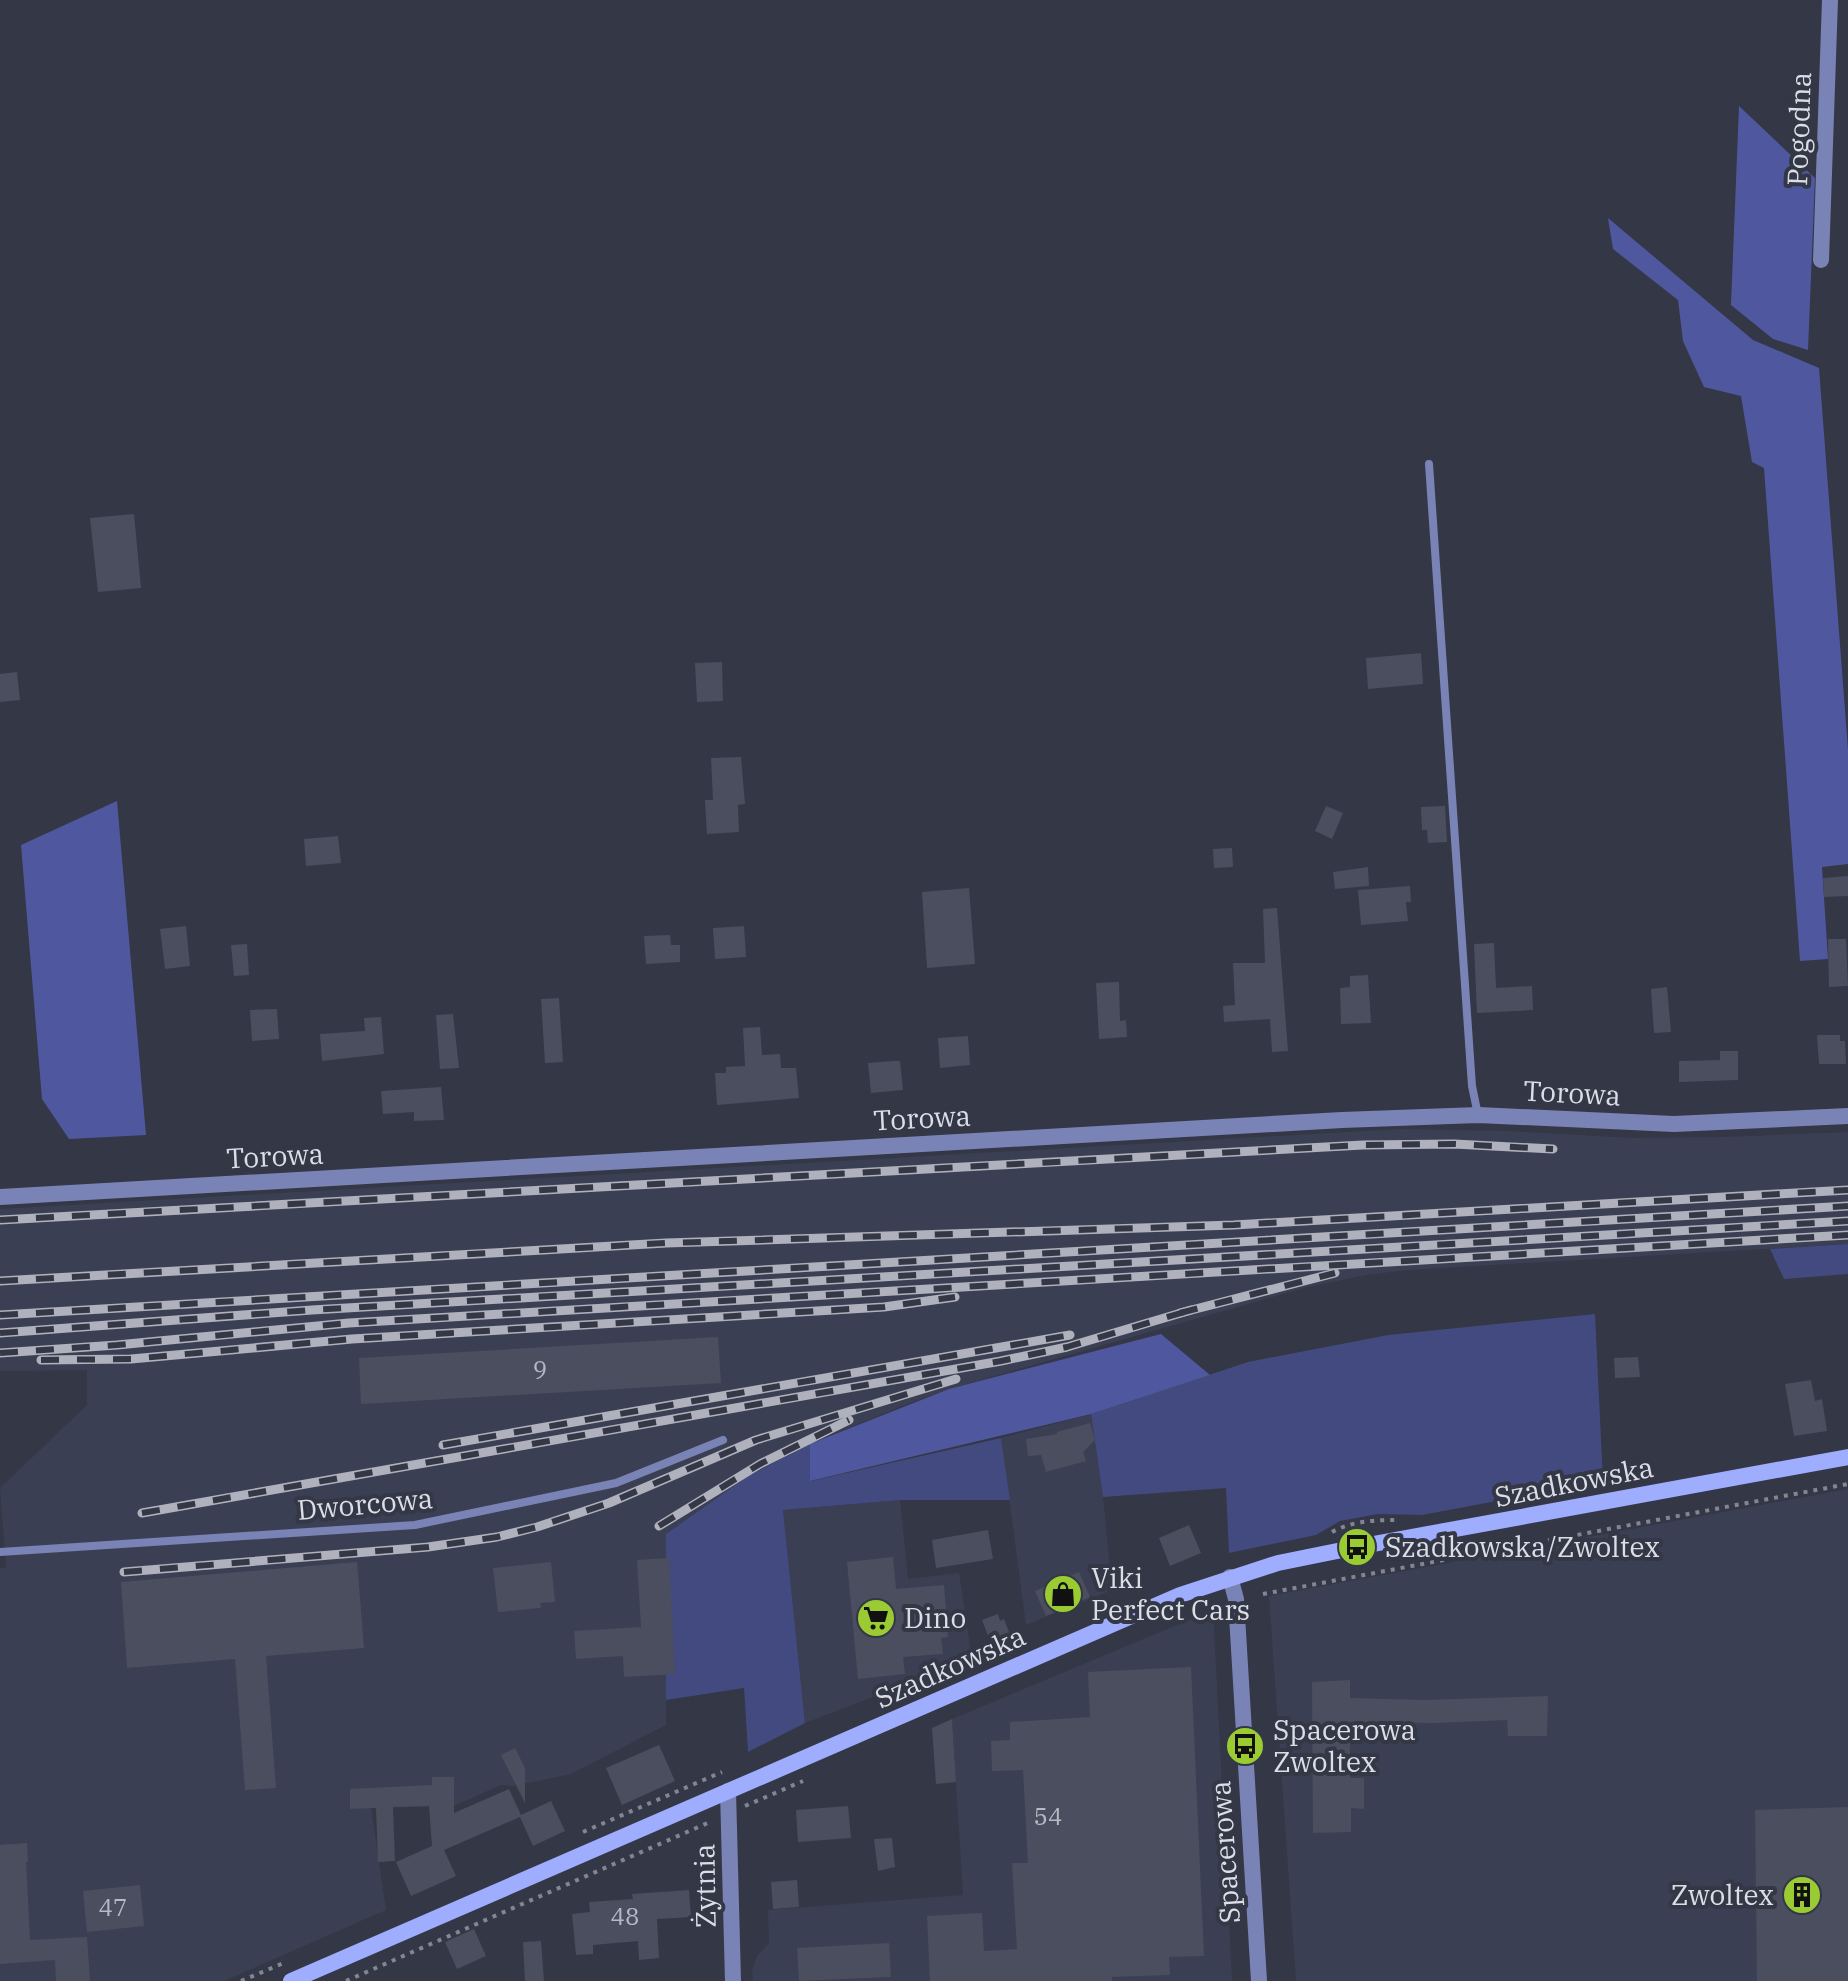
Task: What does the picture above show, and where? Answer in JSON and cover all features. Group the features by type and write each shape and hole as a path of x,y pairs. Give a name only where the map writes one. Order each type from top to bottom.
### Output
{"street":[{"name":"Pogodna","path":"1821,260 1830,0"},
{"name":"Torowa","path":"0,1197 1326,1120 1478,1115 1674,1124 1848,1116"},
{"name":"Szadkowska","path":"291,1981 1180,1595 1230,1577 1278,1563 1357,1547 1848,1457"},
{"name":"Spacerowa","path":"1230,1577 1236,1599 1259,1981"},
{"name":"Żytnia","path":"728,1791 733,1981"}],"lane":[{"path":"1429,464 1472,1086 1478,1115"},
{"name":"Dworcowa","path":"0,1552 415,1525 616,1483 723,1440"}],"path":[{"path":"1263,1594 1848,1484"},
{"path":"346,1981 710,1822"}],"shaded area":[{"path":"1739,106 1815,178 1808,350 1773,339 1731,305"},
{"path":"1608,218 1753,340 1819,368 1848,750 1848,864 1822,867 1828,959 1800,961 1764,468 1752,462 1741,396 1704,387 1683,341 1678,300 1613,249"},
{"path":"117,801 146,1135 69,1139 42,1099 21,845"},
{"path":"1399,1129 1631,1138 1848,1132 1848,1244 1366,1275 1308,1287 949,1389 900,1407 810,1444 748,1476 666,1534 666,1725 571,1774 513,1786 501,1785 454,1806 371,1808 386,1910 224,1981 0,1981 0,1568 6,1567 0,1488 87,1405 87,1370 0,1371 0,1209"},
{"path":"1848,1244 1848,1274 1784,1279 1770,1249"},
{"path":"1595,1314 1603,1481 1422,1515 1378,1514 1340,1521 1316,1535 1229,1553 1226,1488 1103,1497 1091,1414 1248,1362 1388,1335"},
{"path":"1161,1334 1210,1375 1091,1414 810,1481 810,1444 949,1389"},
{"path":"1091,1414 1112,1590 1026,1625 1001,1438"},
{"path":"1001,1438 1010,1500 900,1500 783,1510 805,1723 748,1752 744,1688 666,1700 666,1534 748,1476 810,1444 811,1481"},
{"path":"1848,1489 1848,1981 1296,1981 1269,1596"},
{"path":"900,1500 908,1579 959,1573 972,1659 805,1723 783,1510"},
{"path":"1213,1610 1232,1981 753,1981 752,1971 757,1956 769,1943 768,1910 963,1895 952,1719"}],"building":[{"path":"134,514 141,588 98,592 90,518"},
{"path":"1421,653 1423,684 1368,689 1366,658"},
{"path":"722,662 723,701 697,702 695,663"},
{"path":"17,672 20,700 0,702 0,674"},
{"path":"741,757 745,804 738,805 739,832 707,834 705,800 713,800 711,758"},
{"path":"1326,806 1343,813 1332,839 1315,831"},
{"path":"1445,806 1447,842 1428,843 1427,830 1422,830 1421,807"},
{"path":"338,836 341,863 306,866 304,839"},
{"path":"1232,848 1233,867 1214,868 1213,849"},
{"path":"1368,867 1369,886 1335,889 1333,872"},
{"path":"1848,876 1848,896 1824,897 1823,878"},
{"path":"1410,886 1411,902 1406,902 1408,921 1361,925 1358,890"},
{"path":"969,888 975,964 927,968 922,892"},
{"path":"1277,908 1288,1051 1272,1052 1270,1019 1224,1022 1223,1006 1235,1005 1233,963 1265,963 1263,909"},
{"path":"186,926 190,966 165,969 160,929"},
{"path":"744,926 746,957 715,959 713,928"},
{"path":"670,935 671,945 680,945 680,962 646,964 644,936"},
{"path":"1828,939 1846,939 1848,986 1829,987"},
{"path":"1494,943 1496,988 1532,986 1533,1010 1477,1013 1474,944"},
{"path":"247,944 249,975 234,976 231,945"},
{"path":"1368,975 1371,1023 1341,1024 1340,988 1350,987 1350,976"},
{"path":"1119,982 1120,1021 1126,1020 1127,1037 1099,1039 1096,983"},
{"path":"1667,987 1671,1032 1654,1033 1651,989"},
{"path":"559,998 563,1062 545,1063 541,999"},
{"path":"277,1009 279,1039 252,1041 250,1010"},
{"path":"453,1014 459,1068 440,1069 436,1015"},
{"path":"381,1017 384,1054 322,1061 320,1034 365,1031 364,1018"},
{"path":"760,1027 762,1055 780,1054 781,1068 796,1068 799,1098 717,1105 715,1073 726,1073 726,1067 745,1066 743,1028"},
{"path":"1817,1035 1840,1035 1840,1041 1845,1041 1846,1064 1819,1064"},
{"path":"968,1036 970,1065 940,1068 938,1038"},
{"path":"1720,1051 1738,1051 1738,1080 1679,1082 1679,1061 1720,1060"},
{"path":"900,1061 903,1090 871,1093 868,1063"},
{"path":"441,1087 444,1120 414,1121 414,1112 383,1114 381,1091"},
{"path":"718,1337 721,1383 361,1404 359,1358"},
{"path":"1638,1357 1640,1377 1615,1378 1614,1358"},
{"path":"1811,1380 1815,1401 1822,1399 1827,1431 1794,1436 1785,1384"},
{"path":"1090,1423 1095,1440 1083,1452 1086,1461 1046,1472 1041,1455 1028,1456 1026,1439 1057,1434"},
{"path":"1189,1525 1201,1553 1170,1566 1159,1538"},
{"path":"988,1530 993,1559 936,1568 932,1540"},
{"name":"Dino","path":"893,1557 896,1589 944,1585 948,1637 941,1638 943,1654 903,1657 905,1674 858,1679 847,1562"},
{"path":"669,1558 675,1674 624,1677 623,1656 576,1659 574,1631 641,1627 637,1560"},
{"path":"357,1562 364,1648 266,1656 276,1788 245,1790 235,1659 127,1668 121,1582"},
{"path":"551,1562 555,1602 540,1603 541,1608 498,1612 493,1568"},
{"name":"Viki Perfect Cars","path":"1079,1572 1090,1597 1046,1616 1035,1591"},
{"path":"998,1614 1000,1621 1004,1619 1012,1640 993,1649 982,1620"},
{"path":"1191,1667 1204,1956 1169,1957 1170,1975 1112,1977 1112,1981 930,1981 927,1916 982,1913 984,1951 1017,1949 1012,1863 1028,1863 1023,1770 992,1771 991,1741 1010,1740 1010,1722 1090,1717 1088,1672"},
{"path":"1350,1680 1350,1698 1424,1700 1548,1696 1547,1736 1508,1736 1507,1720 1350,1722 1350,1778 1364,1778 1364,1809 1351,1808 1351,1832 1313,1833 1312,1682"},
{"path":"952,1719 956,1782 936,1784 932,1728"},
{"path":"659,1745 675,1781 622,1805 606,1768"},
{"path":"515,1748 525,1768 525,1803 501,1755"},
{"path":"432,1777 454,1777 454,1813 509,1789 521,1815 551,1801 565,1831 533,1846 520,1817 444,1850 456,1876 411,1896 396,1862 432,1846 429,1806 393,1807 395,1861 378,1862 376,1808 350,1809 350,1789 432,1785"},
{"path":"848,1806 851,1838 798,1842 796,1810"},
{"name":"Zwoltex","path":"1848,1807 1848,1981 1757,1981 1755,1810"},
{"path":"892,1838 895,1867 878,1871 874,1839"},
{"path":"27,1843 30,1940 87,1937 90,1981 56,1981 55,1960 0,1964 0,1845"},
{"path":"797,1880 799,1907 773,1909 771,1882"},
{"path":"140,1885 144,1926 87,1932 83,1891"},
{"path":"689,1890 691,1917 657,1919 659,1958 639,1960 638,1941 593,1945 593,1954 576,1955 572,1914 590,1912 589,1902 633,1899 632,1894"},
{"path":"474,1929 486,1956 457,1969 445,1942"},
{"path":"541,1941 544,1981 525,1981 523,1942"},
{"path":"889,1943 891,1977 799,1981 797,1948"}],"railway":[{"path":"0,1220 1363,1145 1454,1144 1553,1149"},
{"path":"0,1281 666,1243 1234,1225 1848,1190"},
{"path":"0,1315 1848,1206"},
{"path":"0,1333 312,1310 1848,1221"},
{"path":"0,1353 349,1323 1848,1235"},
{"path":"1180,1313 1335,1273"},
{"path":"41,1360 131,1359 352,1339 884,1307 955,1297"},
{"path":"142,1513 1001,1361 1067,1347 1191,1310"},
{"path":"443,1445 1070,1335"},
{"path":"124,1572 428,1547 497,1537 609,1503 756,1440 956,1379"},
{"path":"659,1526 760,1464 849,1420"}],"place":[{"name":"Szadkowska/Zwoltex","path":"1357,1547"},
{"name":"Viki Perfect Cars","path":"1063,1594"},
{"name":"Dino","path":"876,1618"},
{"name":"Spacerowa Zwoltex","path":"1245,1746"},
{"name":"Zwoltex","path":"1802,1895"}]}
